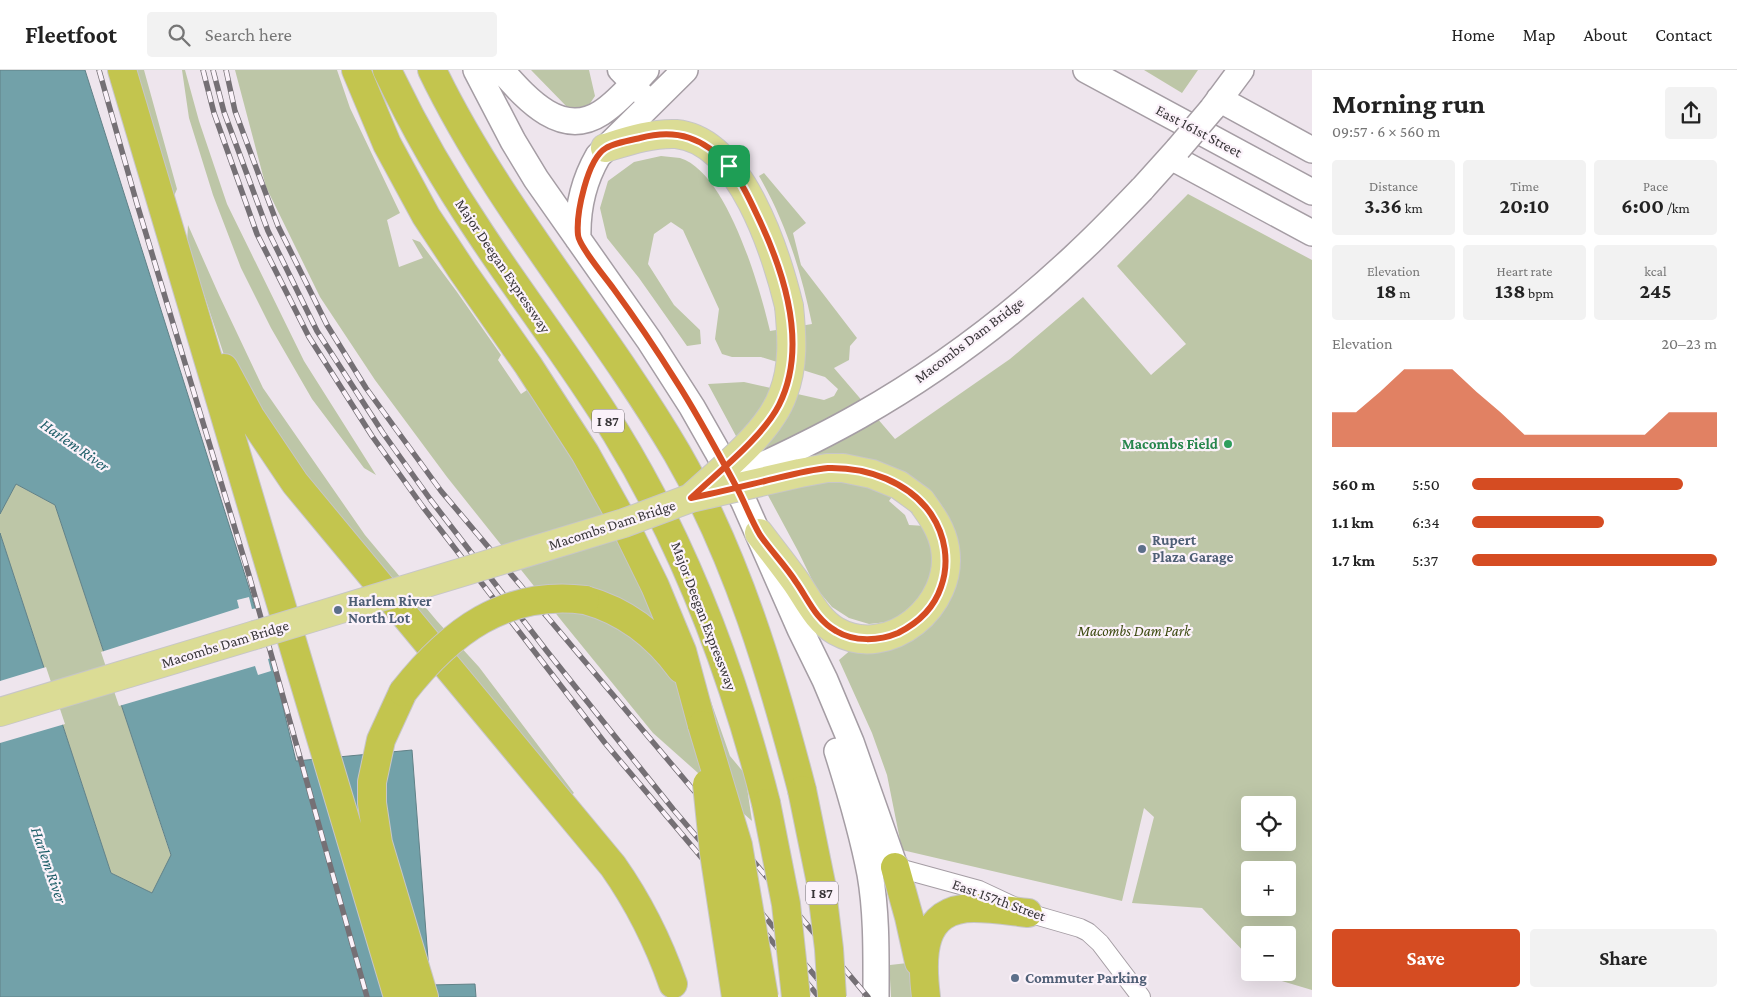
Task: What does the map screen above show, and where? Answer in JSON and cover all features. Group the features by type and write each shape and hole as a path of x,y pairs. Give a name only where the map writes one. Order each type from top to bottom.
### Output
{"highway":[{"path":"122,70 398,997"},
{"path":"356,70 387,144 426,216 458,266 528,365 585,453 624,523 655,586 682,651 738,845 764,997"},
{"name":"Major Deegan Expressway","path":"387,70 415,127 453,192 601,410 646,483 694,581 732,685 766,802 786,904 796,997"},
{"name":"I 87","path":"432,70 468,138 504,197 640,394 669,440 690,477 724,550 739,586 779,706 802,790 821,883 832,997"},
{"path":"193,304 240,399 278,460 314,507 614,866 650,926 660,947 674,991"},
{"path":"424,997 378,843 372,803 372,782 381,740 403,692 417,675 449,642 482,620 503,609 524,602 564,597 603,605 633,622 650,634 663,647 692,684"},
{"path":"702,725 714,853 736,997"},
{"path":"895,867 909,917 926,944 925,987"},
{"path":"920,937 939,919 949,913 973,908 1028,912"}],"main road":[{"path":"476,70 505,126 536,179 624,303 692,407 717,451 759,533 800,629 825,680 850,742 895,867"},
{"path":"501,70 540,108 552,117 566,121 581,121 600,114 633,75"},
{"path":"578,239 579,214 584,189 592,167 605,148 685,70"},
{"name":"East 161st Street","path":"1086,70 1312,192"},
{"name":"Macombs Dam Bridge","path":"0,712 624,523 691,498 781,457 840,427 946,360 999,320 1061,269 1142,189 1216,104 1241,70"},
{"path":"1216,104 1312,150"},
{"path":"605,148 642,137 676,134 699,141 710,147 733,170 749,198 771,248 789,306 791,355 784,394 778,406 763,429 691,498"},
{"path":"1174,153 1312,233"},
{"path":"691,498 827,468 843,468 886,478 921,501 936,523 945,549 946,561 942,583 933,604 916,622 903,630 881,638 846,636 826,624 810,606 796,582 759,533"},
{"path":"800,629 860,833 872,891 876,997"}],"street":[{"path":"633,75 651,103"},
{"name":"East 157th Street","path":"895,867 979,890 1028,912 1088,932 1100,943 1141,997"}],"green space":[{"path":"112,70 144,70 177,189 170,205"},
{"path":"182,70 185,70 199,121 227,204 304,361 376,475 364,468 312,399 271,328 241,268 213,195 189,118"},
{"path":"235,70 337,70 350,108 400,213 387,220 399,267 423,258 412,239 420,242 501,355 498,360 521,394 551,374 703,679 730,756 745,774 752,821 653,733 447,477 375,380 320,297 266,187"},
{"path":"531,70 589,70 595,96 587,108 569,109"},
{"path":"1144,70 1198,70 1182,93"},
{"name":"Macombs Dam Park","path":"661,156 680,158 697,168 712,185 739,234 750,261 770,331 812,324 803,285 785,230 759,176 764,173 806,223 793,233 801,265 857,338 850,346 849,360 834,368 895,439 1010,359 1083,297 1151,375 1186,344 1117,266 1188,194 1312,260 1312,990 1282,981 1296,981 1296,926 1241,926 1241,949 1202,908 1132,903 1154,817 1144,808 1122,901 902,850 887,775 872,733 839,660 853,648 923,633 942,612 958,574 955,535 940,503 908,474 889,501 905,515 909,525 925,526 933,550 933,575 923,598 907,615 887,622 869,624 849,618 832,607 816,588 708,384 744,382 824,400 834,396 838,389 825,377 761,357 732,357 722,354 715,339 719,309 683,230 671,222 654,234 648,264 674,305 700,330 701,344 687,346 639,278 607,238 600,208 608,181 634,162"},
{"path":"188,225 263,388 365,535 437,621 479,667 574,793 570,796 304,479 226,361 187,243"},
{"path":"16,484 55,505 171,856 152,893 111,873 0,533 0,514"},
{"path":"934,960 939,997 891,997 890,965"}],"water":[{"name":"Harlem River","path":"0,70 85,70 250,591 275,674 296,761 412,750 430,985 475,984 476,997 0,997 0,533 111,873 152,893 171,855 55,505 16,484 0,514"}],"pier":[{"path":"249,597 252,609 258,608 272,658 268,659 271,671 258,675 255,666 119,706 101,652 239,608 237,600"},
{"path":"46,667 65,724 0,743 0,681"}],"railway":[{"path":"99,70 137,204 249,575 367,997"},
{"path":"203,70 214,113 257,234 309,337 372,436 423,507 605,743 819,997"},
{"path":"213,70 224,112 268,231 317,331 383,433 430,499 546,650 673,809 833,997"},
{"path":"226,70 235,111 278,226 327,325 366,388 441,491 868,997"}],"place":[{"name":"Macombs Field","path":"1228,444"},
{"name":"Rupert Plaza Garage","path":"1142,549"},
{"name":"Harlem River North Lot","path":"338,610"},
{"name":"Commuter Parking","path":"1015,978"}],"route":[{"path":"729,166 710,147 699,141 676,134 642,137 605,148 592,167 580,202 578,239 670,372 717,451 744,502 759,533 796,582 810,606 826,624 846,636 868,639 893,635 916,622 933,604 942,583 946,561 941,535 930,512 921,501 899,485 886,478 858,470 827,468 800,473 745,486 691,498 721,469 752,440 763,429 784,394 790,368 791,329 789,306 784,286 756,212 729,166"}]}
